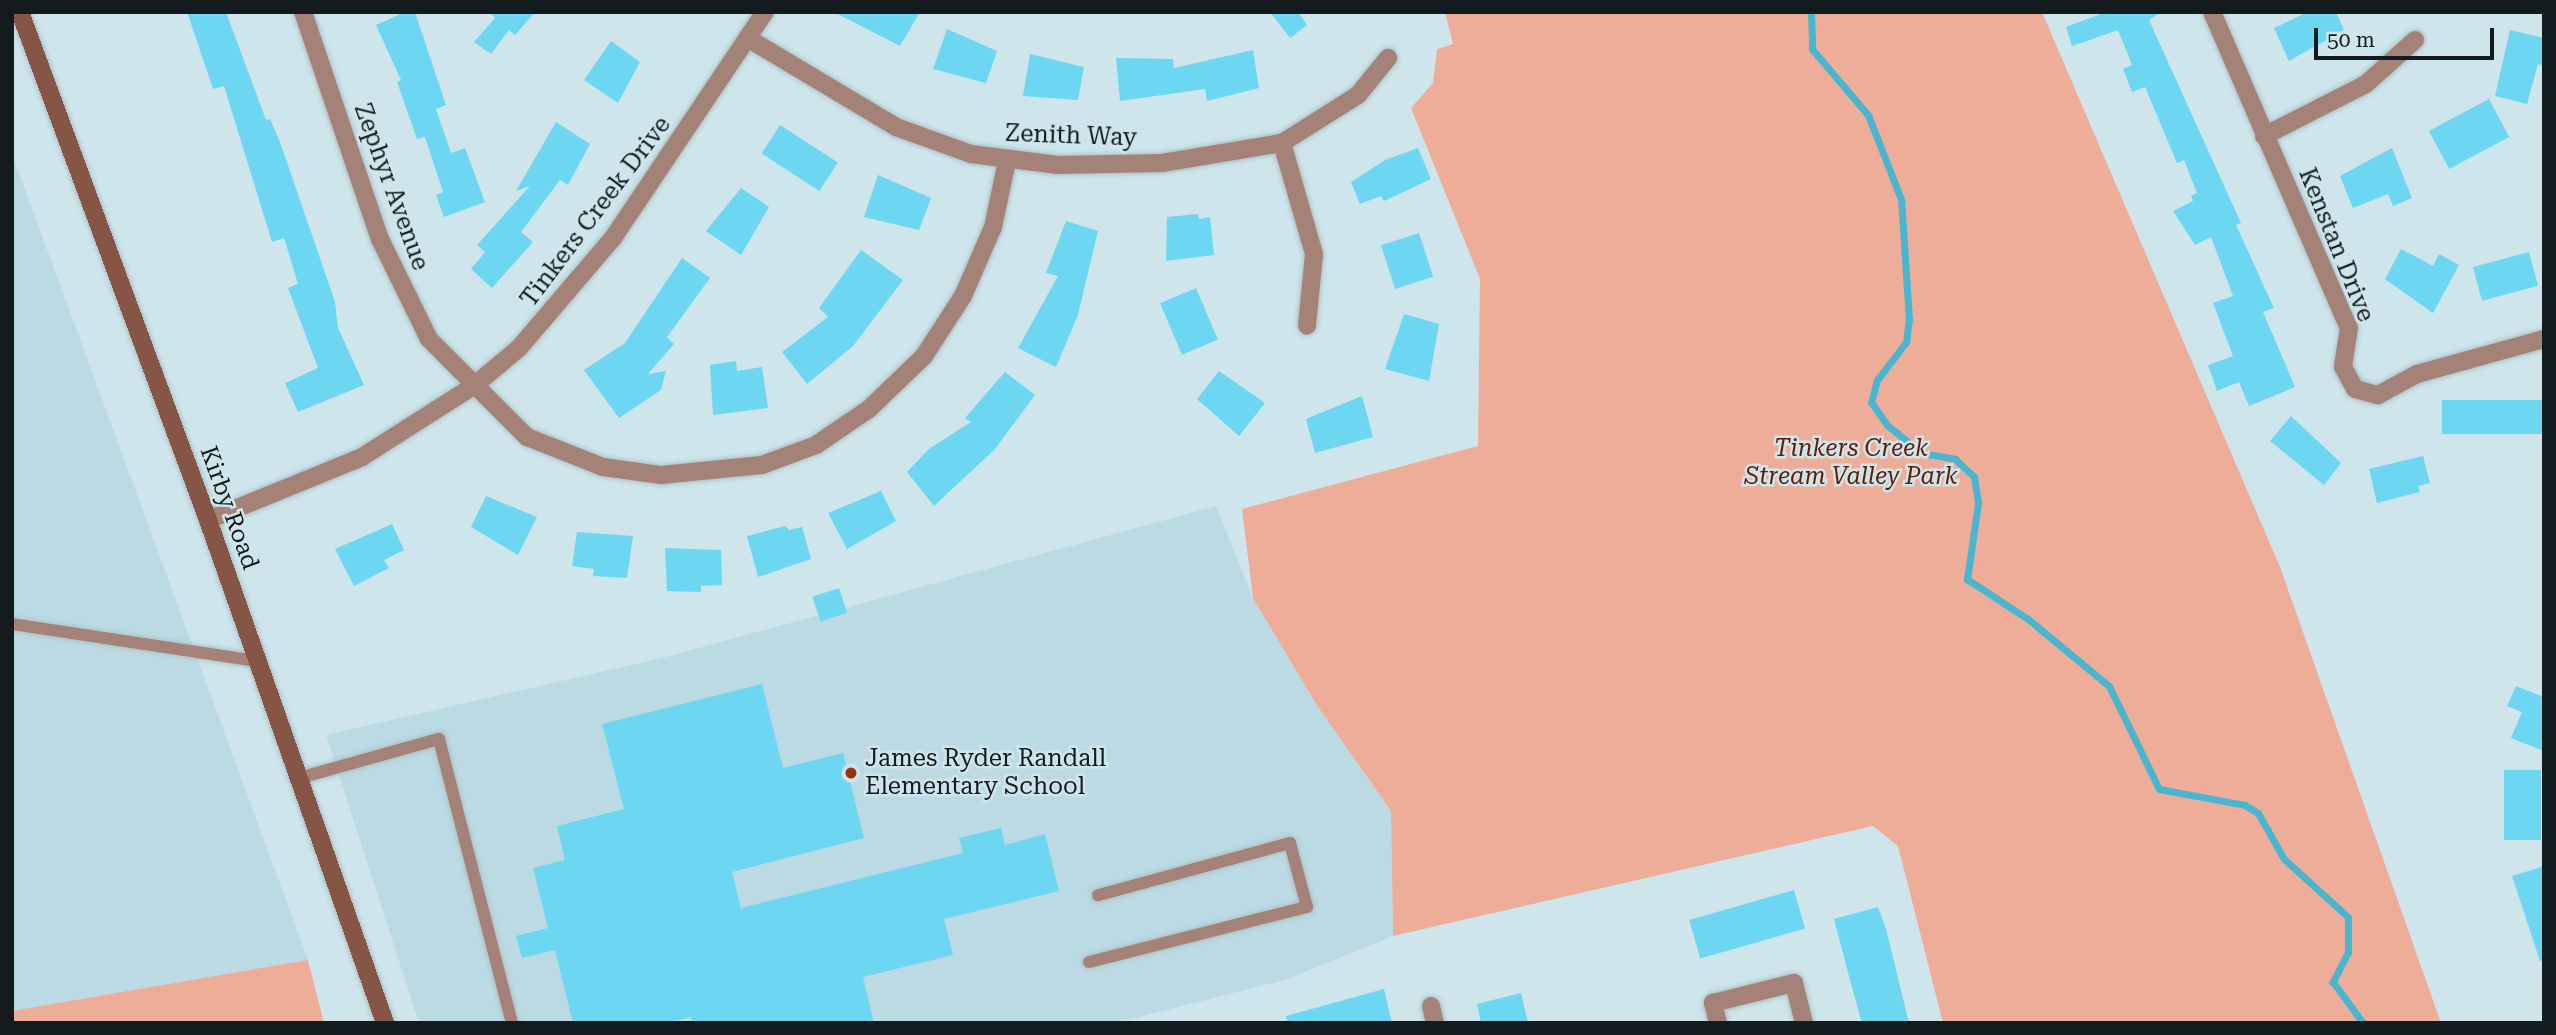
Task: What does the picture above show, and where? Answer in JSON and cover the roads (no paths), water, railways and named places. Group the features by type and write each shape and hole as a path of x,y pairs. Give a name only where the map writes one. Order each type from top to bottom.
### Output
{"main road":[{"name":"Kirby Road","path":"20,12 208,520 385,1023"}],"street":[{"name":"Zephyr Avenue","path":"303,12 397,277 429,339 527,437 603,467 688,474 790,456 869,409 939,336 992,227 1007,162"},
{"name":"Tinkers Creek Drive","path":"208,520 362,457 475,385 545,324 585,276 765,12"},
{"name":"Kenstan Drive","path":"2212,12 2349,328 2343,367 2355,389 2378,396 2417,374 2544,339"},
{"name":"Zenith Way","path":"748,39 896,127 1007,162 1162,163 1282,143 1358,95 1388,58"},
{"path":"2264,136 2366,84 2415,40"},
{"path":"1282,143 1314,254 1307,326"},
{"path":"1718,1023 1713,1003 1794,984 1804,1023"}],"lane":[{"path":"12,624 258,661"},
{"path":"299,778 439,739 512,1023"},
{"path":"1089,962 1307,907 1290,843 1098,895"}],"waterway":[{"path":"1811,12 1812,49 1868,115 1901,199 1909,318 1906,342 1877,380 1871,402 1887,425 1922,453 1955,459 1974,477 1978,503 1967,579 2028,619 2109,686 2159,789 2245,805 2258,813 2284,859 2348,917 2348,952 2333,982 2363,1023"}],"place":[{"name":"James Ryder Randall Elementary School","path":"851,773"}],"park label":[{"name":"Tinkers Creek Stream Valley Park","path":"1851,463"}]}
